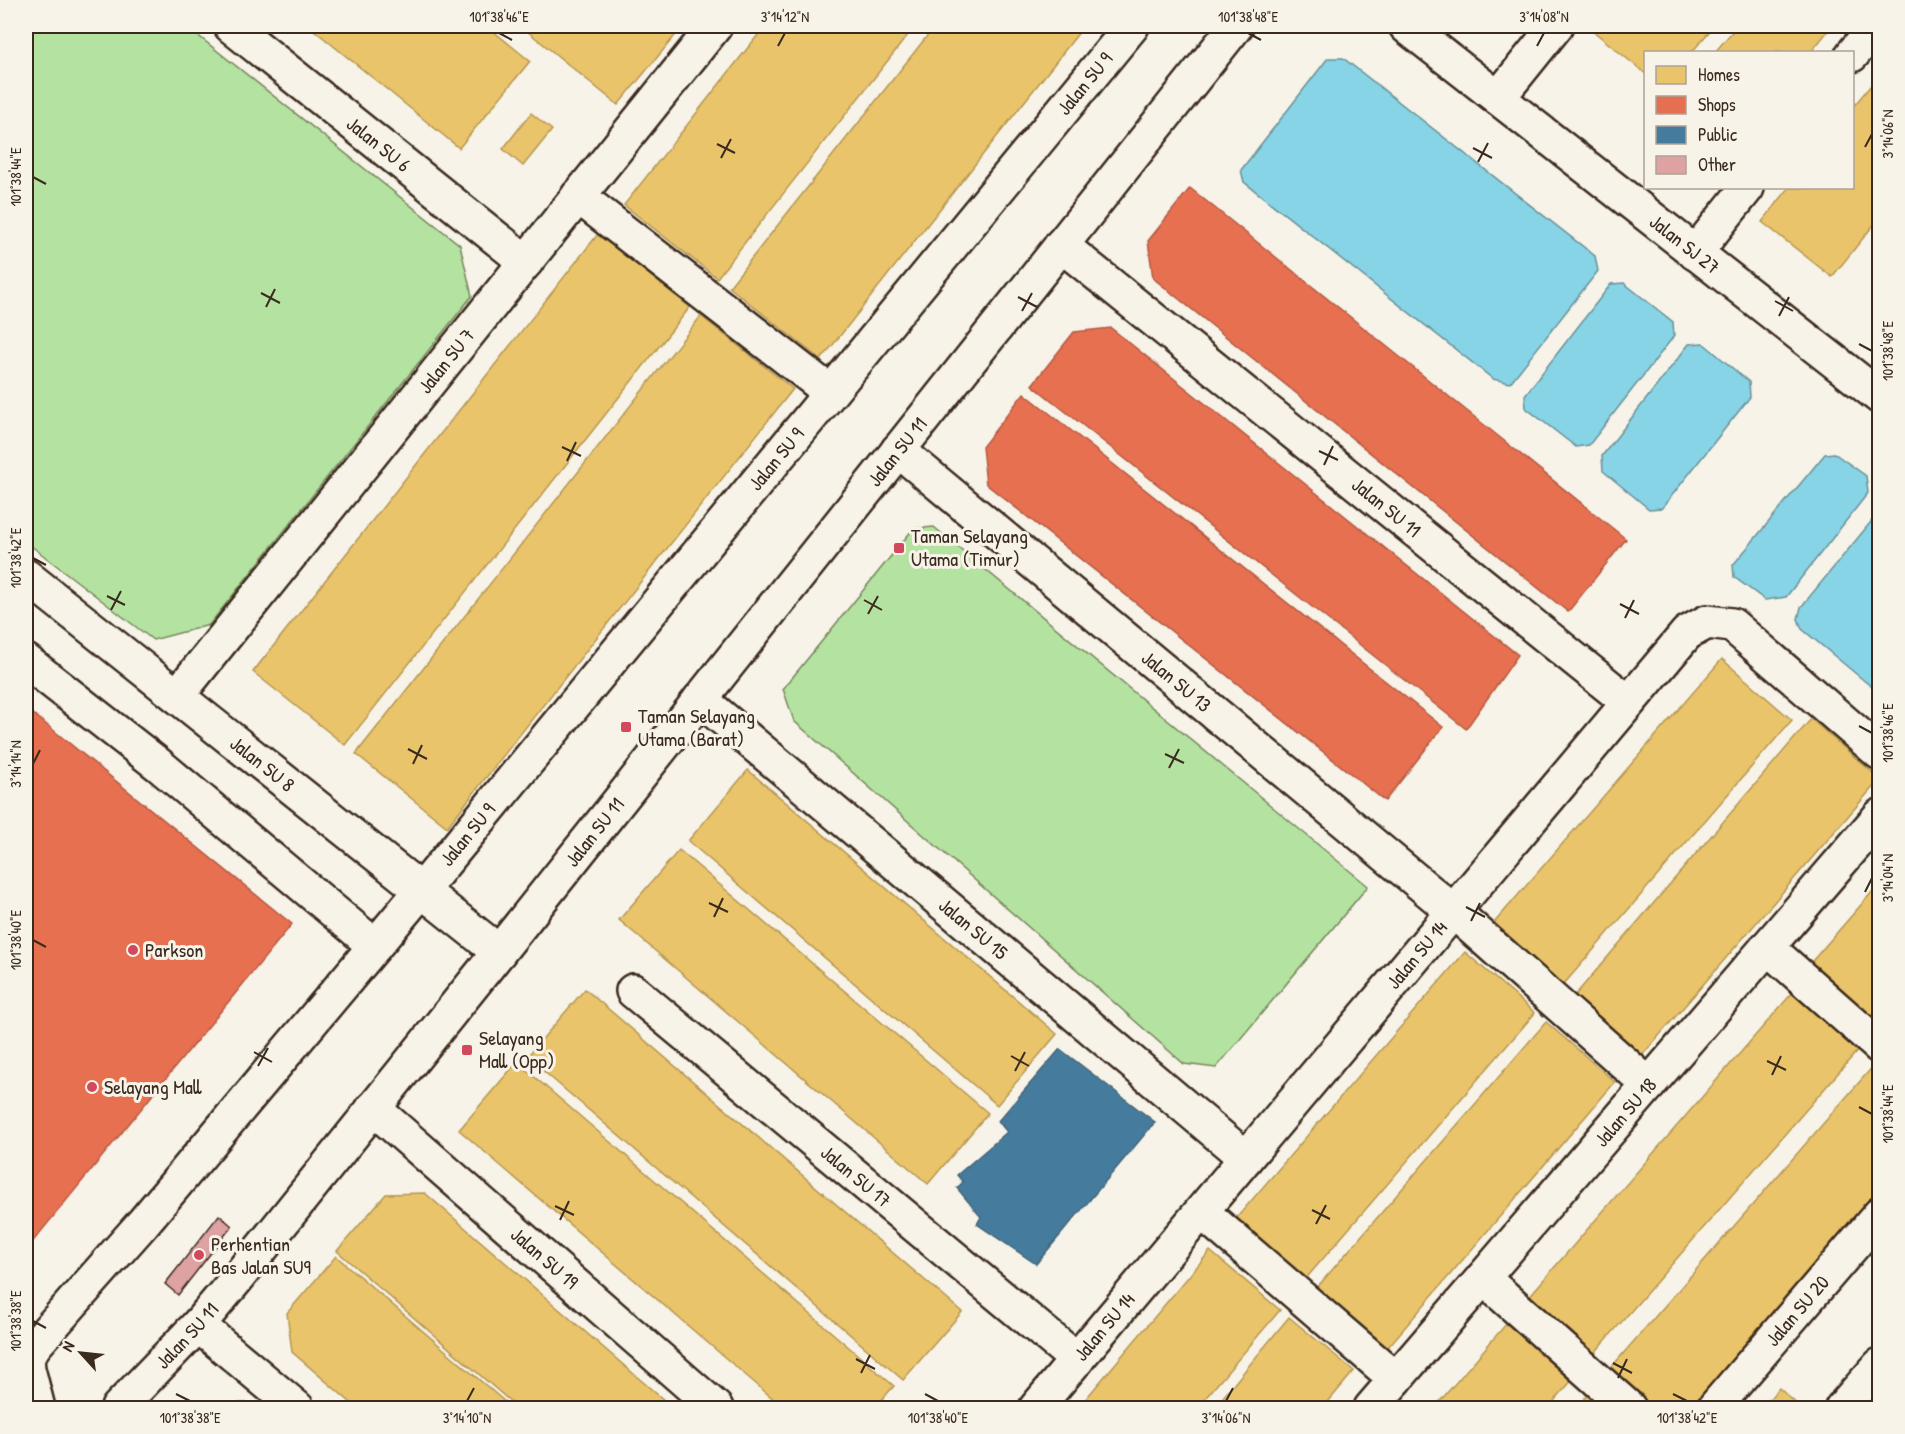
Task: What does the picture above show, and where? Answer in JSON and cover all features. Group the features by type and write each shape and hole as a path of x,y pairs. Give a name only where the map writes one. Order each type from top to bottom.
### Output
{"street":[{"name":"Jalan SU 6","path":"231,26 526,262"},
{"name":"Jalan SU 7","path":"177,696 715,26"},
{"name":"Jalan SU 9","path":"27,1370 27,1357 35,1345 143,1223 363,936 421,891 1132,26"},
{"name":"Jalan SU 11","path":"118,1408 198,1325 499,952 1236,26"},
{"name":"Jalan SJ 27","path":"1406,26 1880,397"},
{"path":"1498,98 1556,26"},
{"path":"1854,53 1876,26"},
{"path":"1695,253 1746,189"},
{"path":"578,196 830,392"},
{"name":"Jalan SU 11","path":"1061,245 1628,702"},
{"name":"Jalan SU 13","path":"898,450 1453,911 1649,1085"},
{"name":"Jalan SU 8","path":"26,576 499,952"},
{"name":"Jalan SU 14","path":"1036,1408 1687,633 1707,622 1732,625 1880,753"},
{"path":"26,661 159,765 363,936"},
{"name":"Jalan SU 15","path":"700,699 1246,1158"},
{"name":"Jalan SU 18","path":"1371,1408 1880,816"},
{"path":"1767,947 1880,1047"},
{"name":"Jalan SU 17","path":"633,991 1077,1360"},
{"name":"Jalan SU 19","path":"373,1108 716,1408"},
{"path":"1202,1212 1396,1379"},
{"name":"Jalan SU 20","path":"1714,1408 1880,1214"},
{"path":"1483,1278 1629,1408"},
{"path":"198,1325 297,1408"},
{"path":"1842,1408 1880,1365"},
{"path":"27,1370 38,1408"}],"green space":[{"path":"26,26 186,26 460,245 472,296 209,625 153,640 26,542"},
{"path":"934,527 1368,886 1216,1068 1184,1064 794,721 783,689 913,529"},
{"path":"216,1403 249,1403 256,1408 216,1408"}],"water":[{"path":"1328,58 1343,58 1595,256 1598,271 1510,383 1493,379 1244,182 1241,170"},
{"path":"1624,283 1673,322 1674,336 1589,445 1576,447 1526,408 1525,395 1611,284"},
{"path":"1703,343 1749,382 1750,397 1662,508 1649,509 1603,471 1602,456 1689,344"},
{"path":"1834,453 1866,476 1868,493 1786,597 1765,600 1734,577 1733,565 1825,454"},
{"path":"1879,512 1879,693 1802,629 1798,619 1801,607"}],"building: Homes":[{"path":"309,26 487,26 530,61 459,148"},
{"path":"521,26 683,26 618,105"},
{"path":"765,26 915,26 717,278 624,205"},
{"path":"935,26 1084,26 821,360 729,287"},
{"path":"1597,26 1714,26 1693,51 1644,51 1644,72 1593,31"},
{"path":"1737,26 1832,26 1812,51 1716,51"},
{"path":"1880,74 1880,217 1832,277 1762,222 1788,189 1854,189 1854,106"},
{"path":"531,113 552,130 523,166 503,149"},
{"path":"598,234 690,307 345,745 253,672"},
{"path":"701,316 793,389 447,827 356,754"},
{"path":"1722,659 1792,720 1558,991 1488,930"},
{"path":"1811,719 1880,779 1639,1059 1571,1000"},
{"path":"748,770 1057,1034 997,1105 688,841"},
{"path":"679,850 988,1113 928,1184 619,920"},
{"path":"1880,883 1880,1028 1807,967"},
{"path":"1465,952 1535,1013 1302,1283 1233,1222"},
{"path":"585,989 962,1312 903,1380 527,1057"},
{"path":"1793,992 1859,1049 1592,1356 1527,1299"},
{"path":"1546,1022 1615,1082 1383,1353 1313,1292"},
{"path":"517,1062 894,1386 874,1408 784,1408 459,1130"},
{"path":"1875,1064 1880,1068 1880,1190 1690,1408 1651,1408 1608,1371"},
{"path":"425,1193 673,1408 518,1408 337,1251 386,1194"},
{"path":"1210,1251 1280,1310 1197,1408 1078,1408"},
{"path":"336,1256 512,1408 357,1408 292,1352 287,1313"},
{"path":"1289,1317 1354,1371 1323,1408 1214,1408"},
{"path":"1507,1323 1573,1379 1548,1408 1434,1408"},
{"path":"1779,1388 1801,1408 1766,1408 1763,1406"},
{"path":"1589,1393 1607,1408 1576,1408"}],"building: Shops":[{"path":"1190,188 1626,539 1568,612 1153,278 1148,241"},
{"path":"1111,328 1518,655 1466,729 1032,385 1074,332"},
{"path":"1024,393 1443,727 1385,801 986,484 982,447"},
{"name":"Selayang Mall","path":"26,708 292,924 26,1250"}],"building: Public":[{"path":"1060,1049 1155,1122 1036,1264 977,1224 981,1217 957,1188 963,1182 957,1175 1007,1132 998,1121"}],"building: Other":[{"name":"Perhentian Bas Jalan SU9","path":"219,1215 232,1226 178,1295 165,1284"}],"place":[{"name":"Taman Selayang Utama (Timur)","path":"899,548"},
{"name":"Taman Selayang Utama (Barat)","path":"626,727"},
{"name":"Parkson","path":"133,950"},
{"name":"Selayang Mall (Opp)","path":"467,1050"},
{"name":"Selayang Mall","path":"92,1087"},
{"name":"Perhentian Bas Jalan SU9","path":"199,1255"}]}
